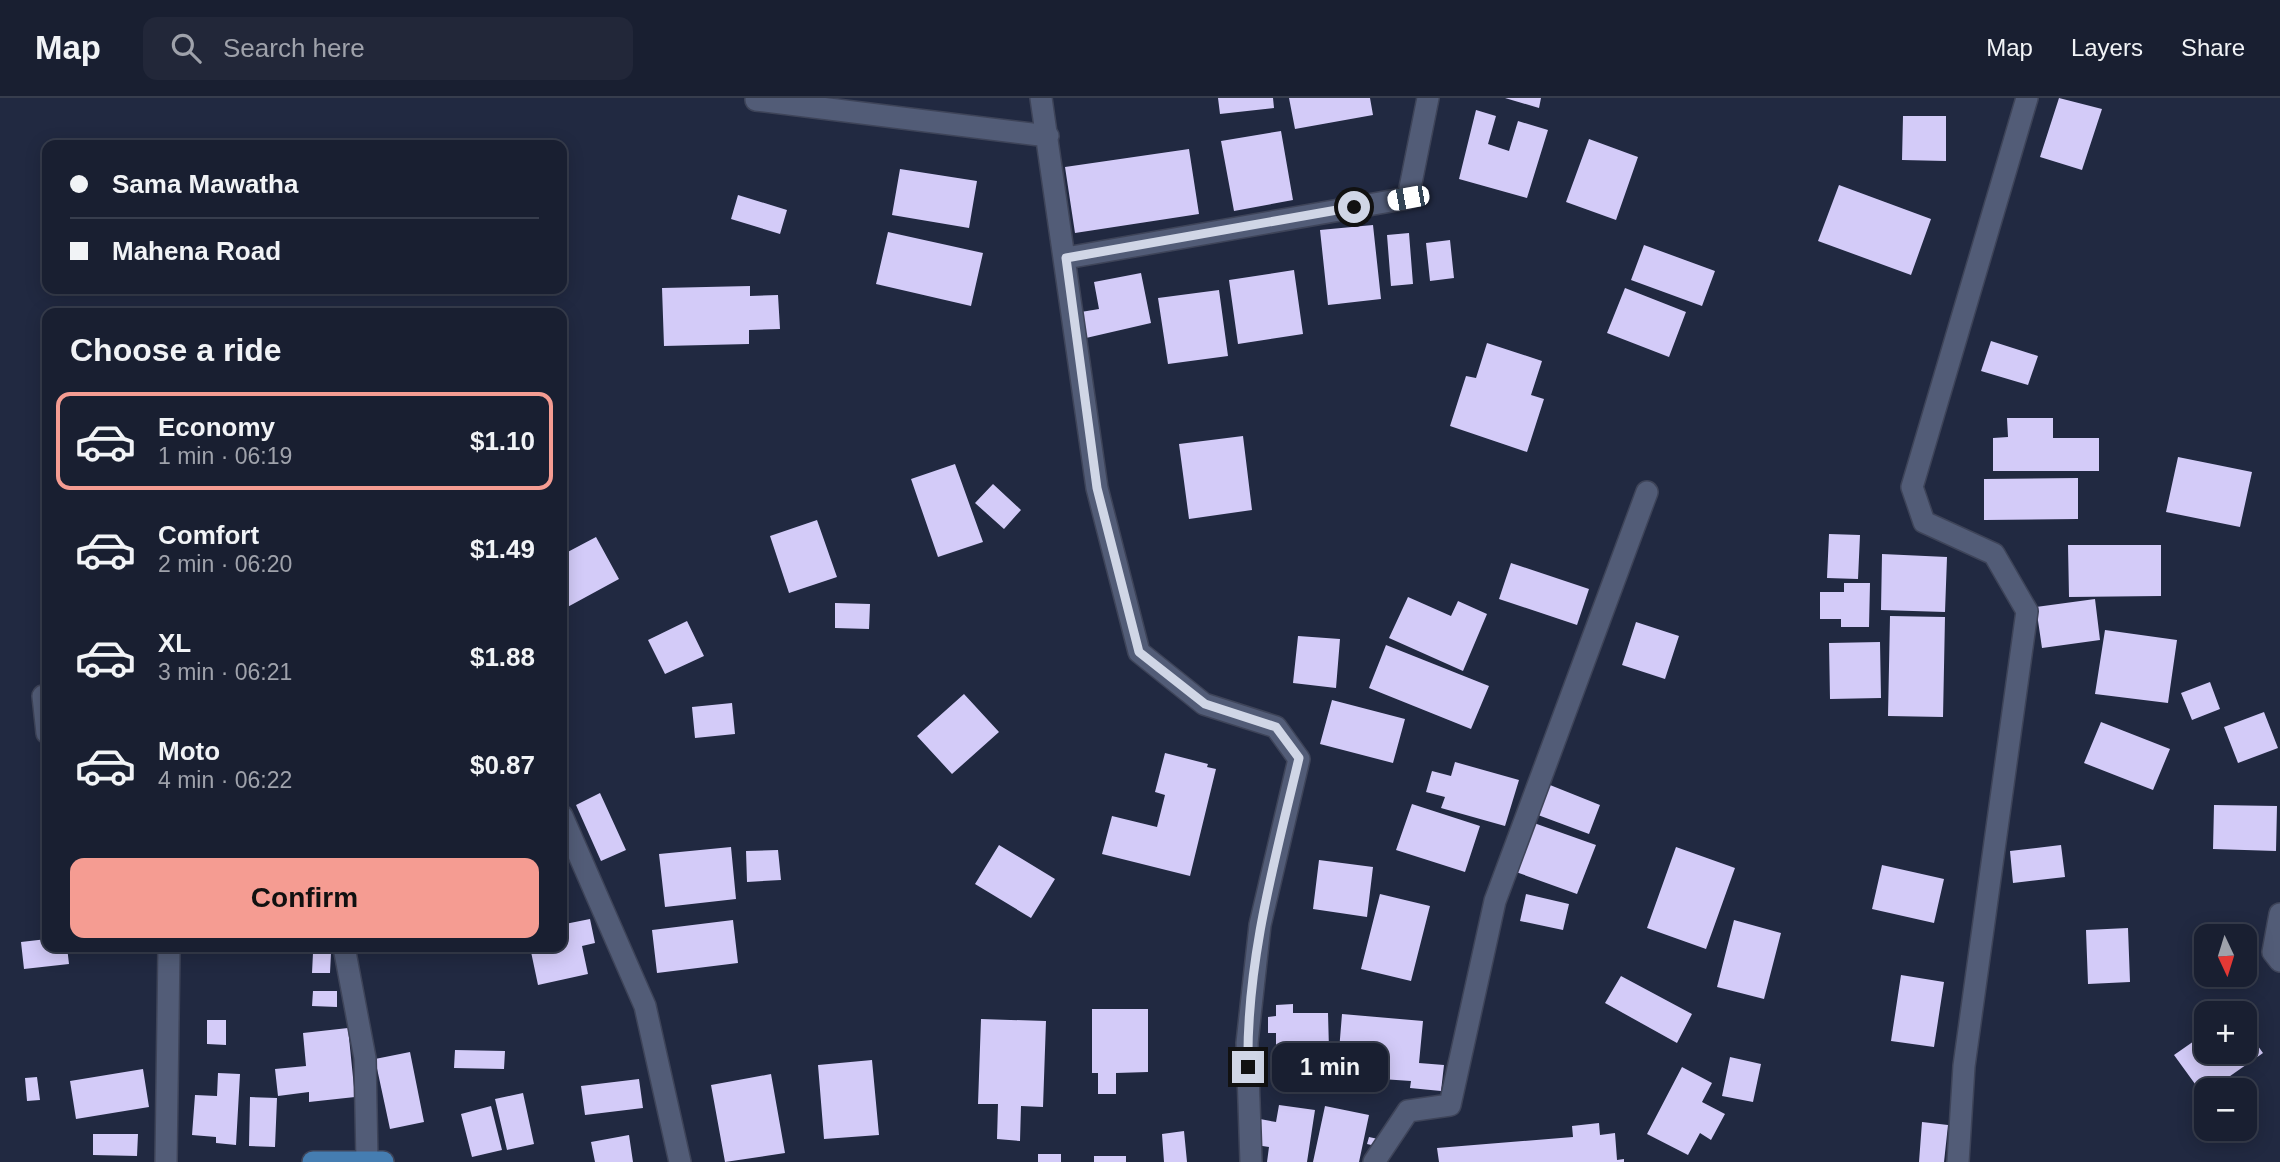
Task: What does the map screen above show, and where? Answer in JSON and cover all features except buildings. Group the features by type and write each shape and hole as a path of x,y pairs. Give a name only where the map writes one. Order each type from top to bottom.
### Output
{"main road":[{"path":"313,1162 375,1161"}],"street":[{"path":"1041,98 1097,488 1139,652 1205,704 1276,727 1299,758 1260,925 1248,1043 1251,1162"},
{"path":"1066,258 1408,198 1428,98"},
{"path":"1958,1162 1964,1066 2026,611 1994,554 1924,522 1912,487 2027,98"},
{"path":"756,100 1048,136"},
{"path":"1374,1162 1408,1111 1450,1105 1495,901 1647,492"},
{"path":"567,827 645,1006 680,1162"},
{"path":"2280,914 2273,952 2280,961"},
{"path":"165,952 166,1162"},
{"path":"345,952 365,1058 375,1161"}],"route":[{"path":"1248,1067 1260,925 1299,758 1276,727 1205,704 1139,652 1097,488 1066,258 1354,207"}]}
